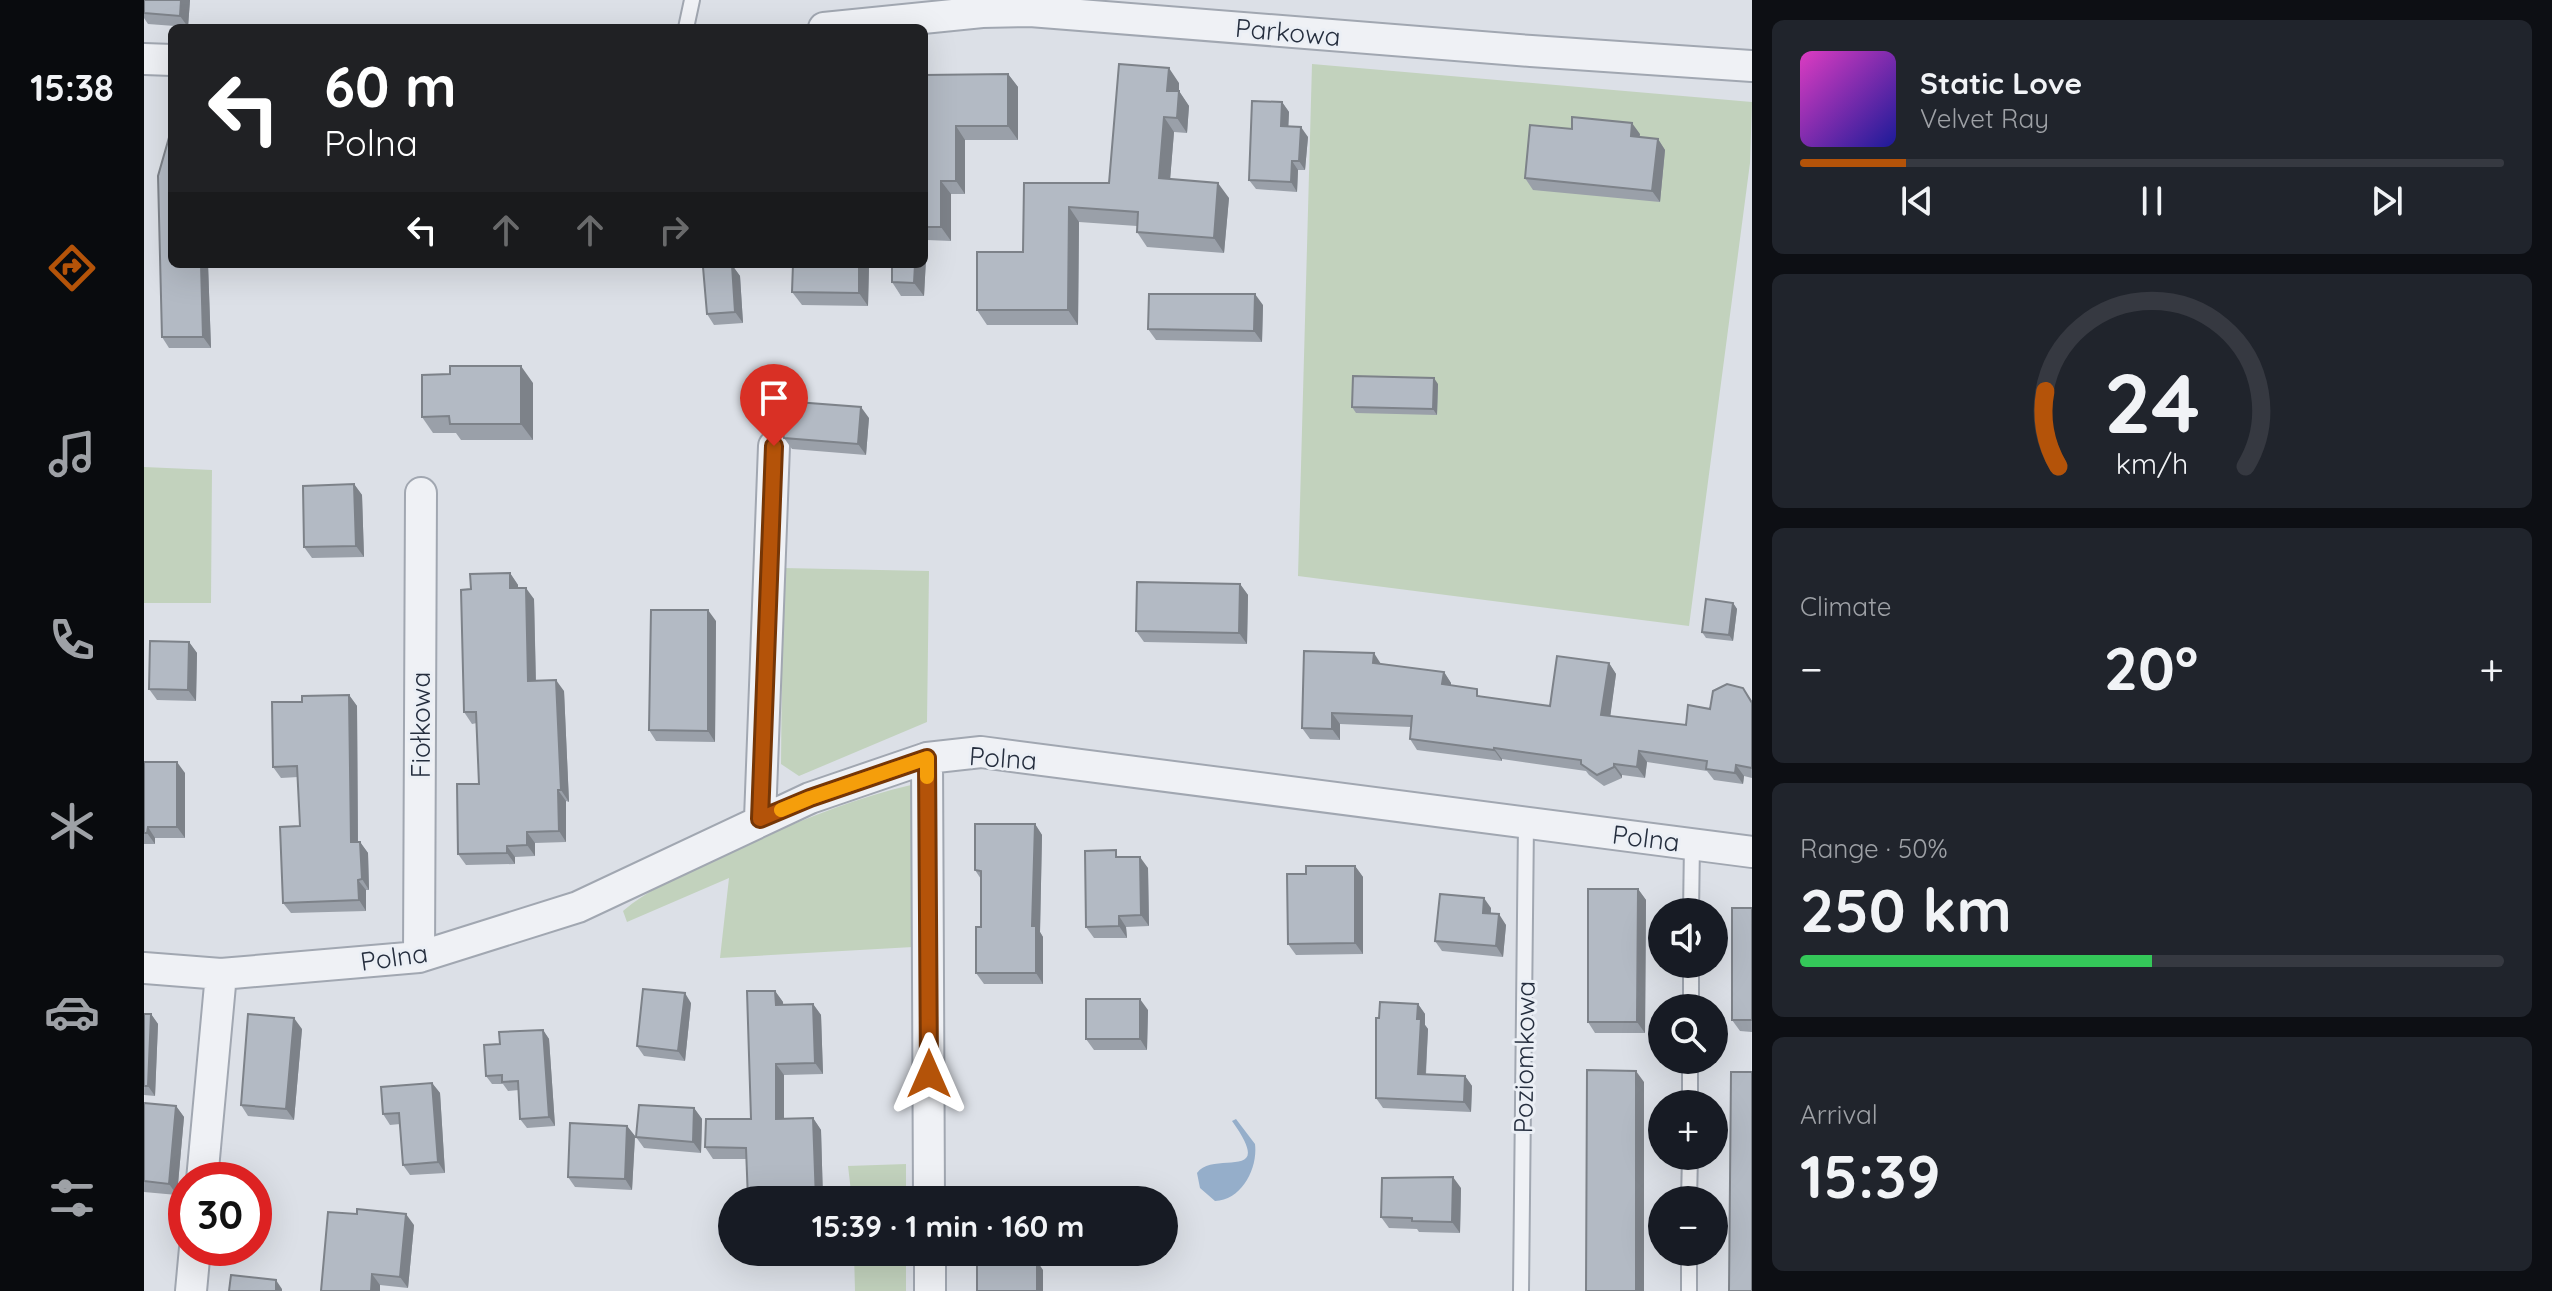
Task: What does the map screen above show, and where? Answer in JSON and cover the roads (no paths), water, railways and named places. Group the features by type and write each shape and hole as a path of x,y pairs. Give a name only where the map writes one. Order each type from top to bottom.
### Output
{"street":[{"name":"Parkowa","path":"846,24 923,10 982,12 1025,6 1531,51 1752,66"},
{"path":"144,59 168,60"},
{"path":"760,819 774,446"},
{"name":"Fiołkowa","path":"419,957 421,493"},
{"name":"Polna","path":"144,968 221,974 419,957 578,907 810,798 927,758 981,752 1752,852"},
{"path":"927,758 929,1186"},
{"path":"204,1162 221,974"},
{"path":"191,1291 193,1266"},
{"path":"930,1266 930,1291"}],"lane":[{"path":"687,24 692,0"},
{"name":"Poziomkowa","path":"1521,1291 1526,823"},
{"path":"1691,898 1692,844"},
{"path":"1689,1266 1689,1291"}],"water":[{"path":"1236,1119 1255,1144 1254,1163 1240,1189 1225,1199 1215,1201 1200,1188 1197,1173 1205,1166 1245,1159 1248,1152 1232,1121"}]}
